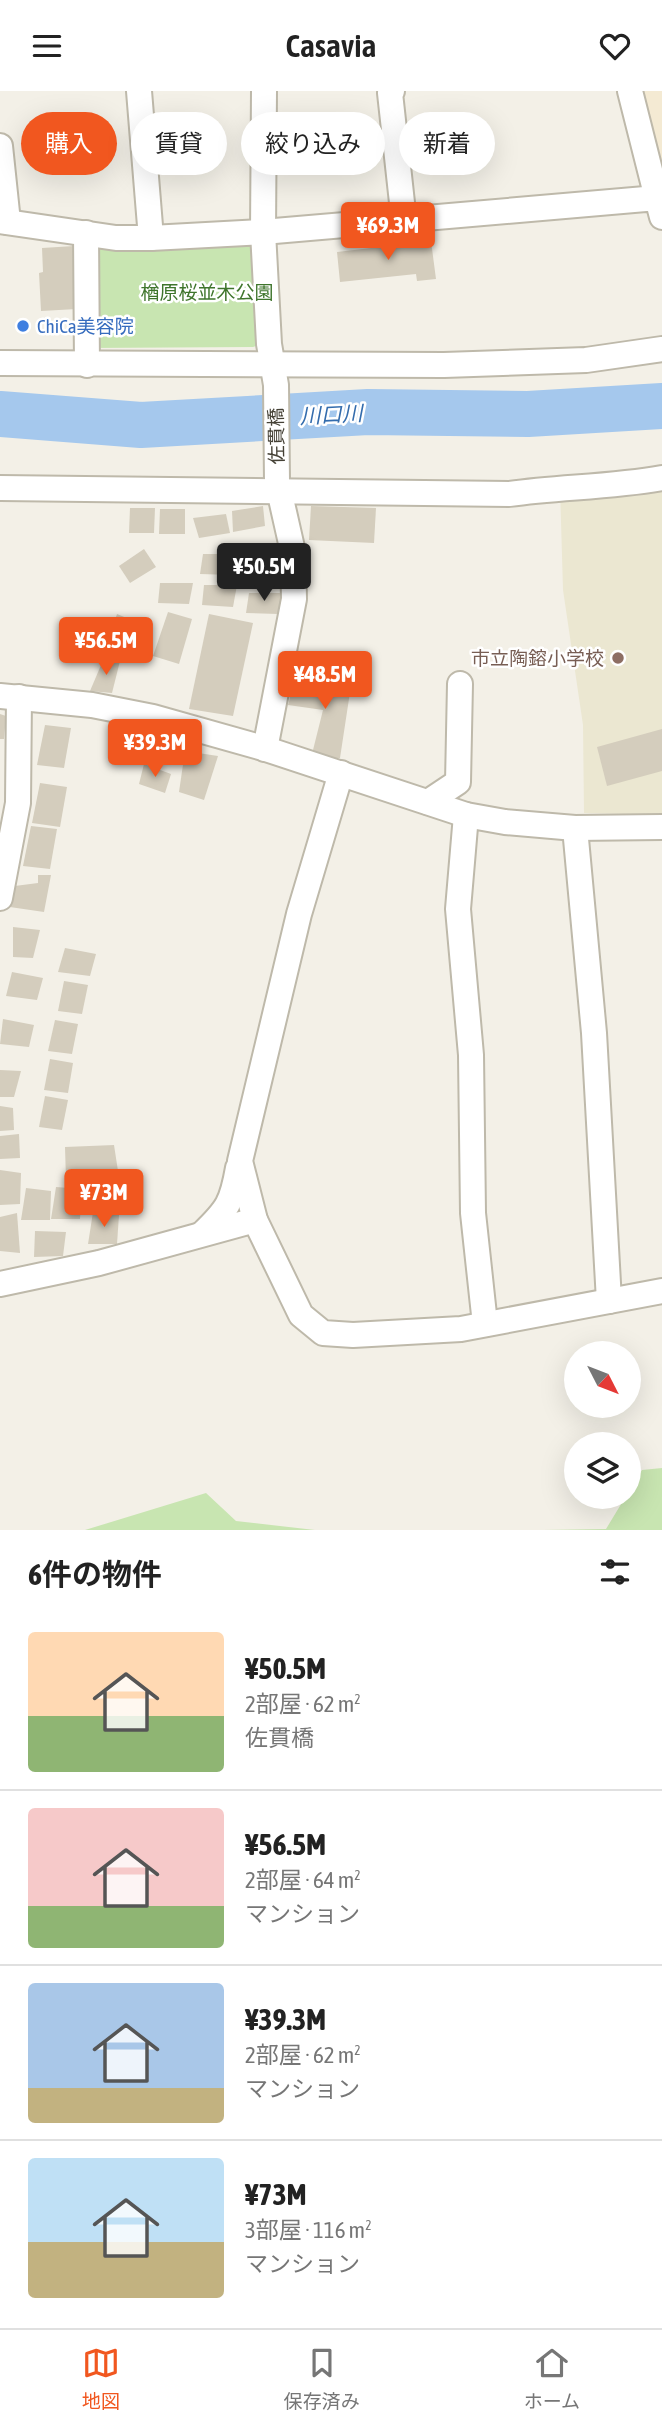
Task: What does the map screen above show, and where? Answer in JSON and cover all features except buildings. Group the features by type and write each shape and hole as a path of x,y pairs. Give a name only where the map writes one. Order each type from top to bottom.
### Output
{"street":[{"path":"139,91 151,238"},
{"name":"佐貫橋","path":"264,91 263,232 269,344 276,391 277,486 293,552 294,599 265,749"},
{"path":"392,91 390,93 404,221"},
{"path":"0,146 4,221 116,238 263,232 404,221 659,208 630,91"},
{"path":"86,233 88,365"},
{"path":"0,363 444,365 586,360 662,349"},
{"path":"0,488 277,486 509,494 632,484 662,478"},
{"path":"428,802 458,782 460,684"},
{"path":"0,898 18,803 10,696 92,705 153,717 265,749 466,815 505,822 575,828 662,827"},
{"path":"203,1233 222,1215 232,1197 299,914 341,773"},
{"path":"466,815 458,909 471,1055 472,1213 485,1324"},
{"path":"575,828 594,1033 609,1301"},
{"path":"240,1161 255,1220 301,1315 323,1333 353,1335 461,1329 662,1291"},
{"path":"0,1284 99,1263 255,1220"}],"shaded area":[{"path":"630,91 662,91 662,217"},
{"name":"市立陶鎔小学校","path":"662,478 662,815 584,813 583,725 563,590 560,487"}],"green space":[{"name":"楢原桜並木公園","path":"263,232 259,345 88,348 86,233"},
{"path":"662,1468 662,1530 543,1530 606,1529 618,1509 641,1509 642,1470"},
{"path":"206,1493 236,1521 315,1530 85,1530"}],"waterway":[{"name":"川口川","path":"0,414 141,425 368,412 528,414 662,406"}],"place":[{"name":"ChiCa美容院","path":"23,326"},
{"name":"市立陶鎔小学校","path":"618,658"}]}
